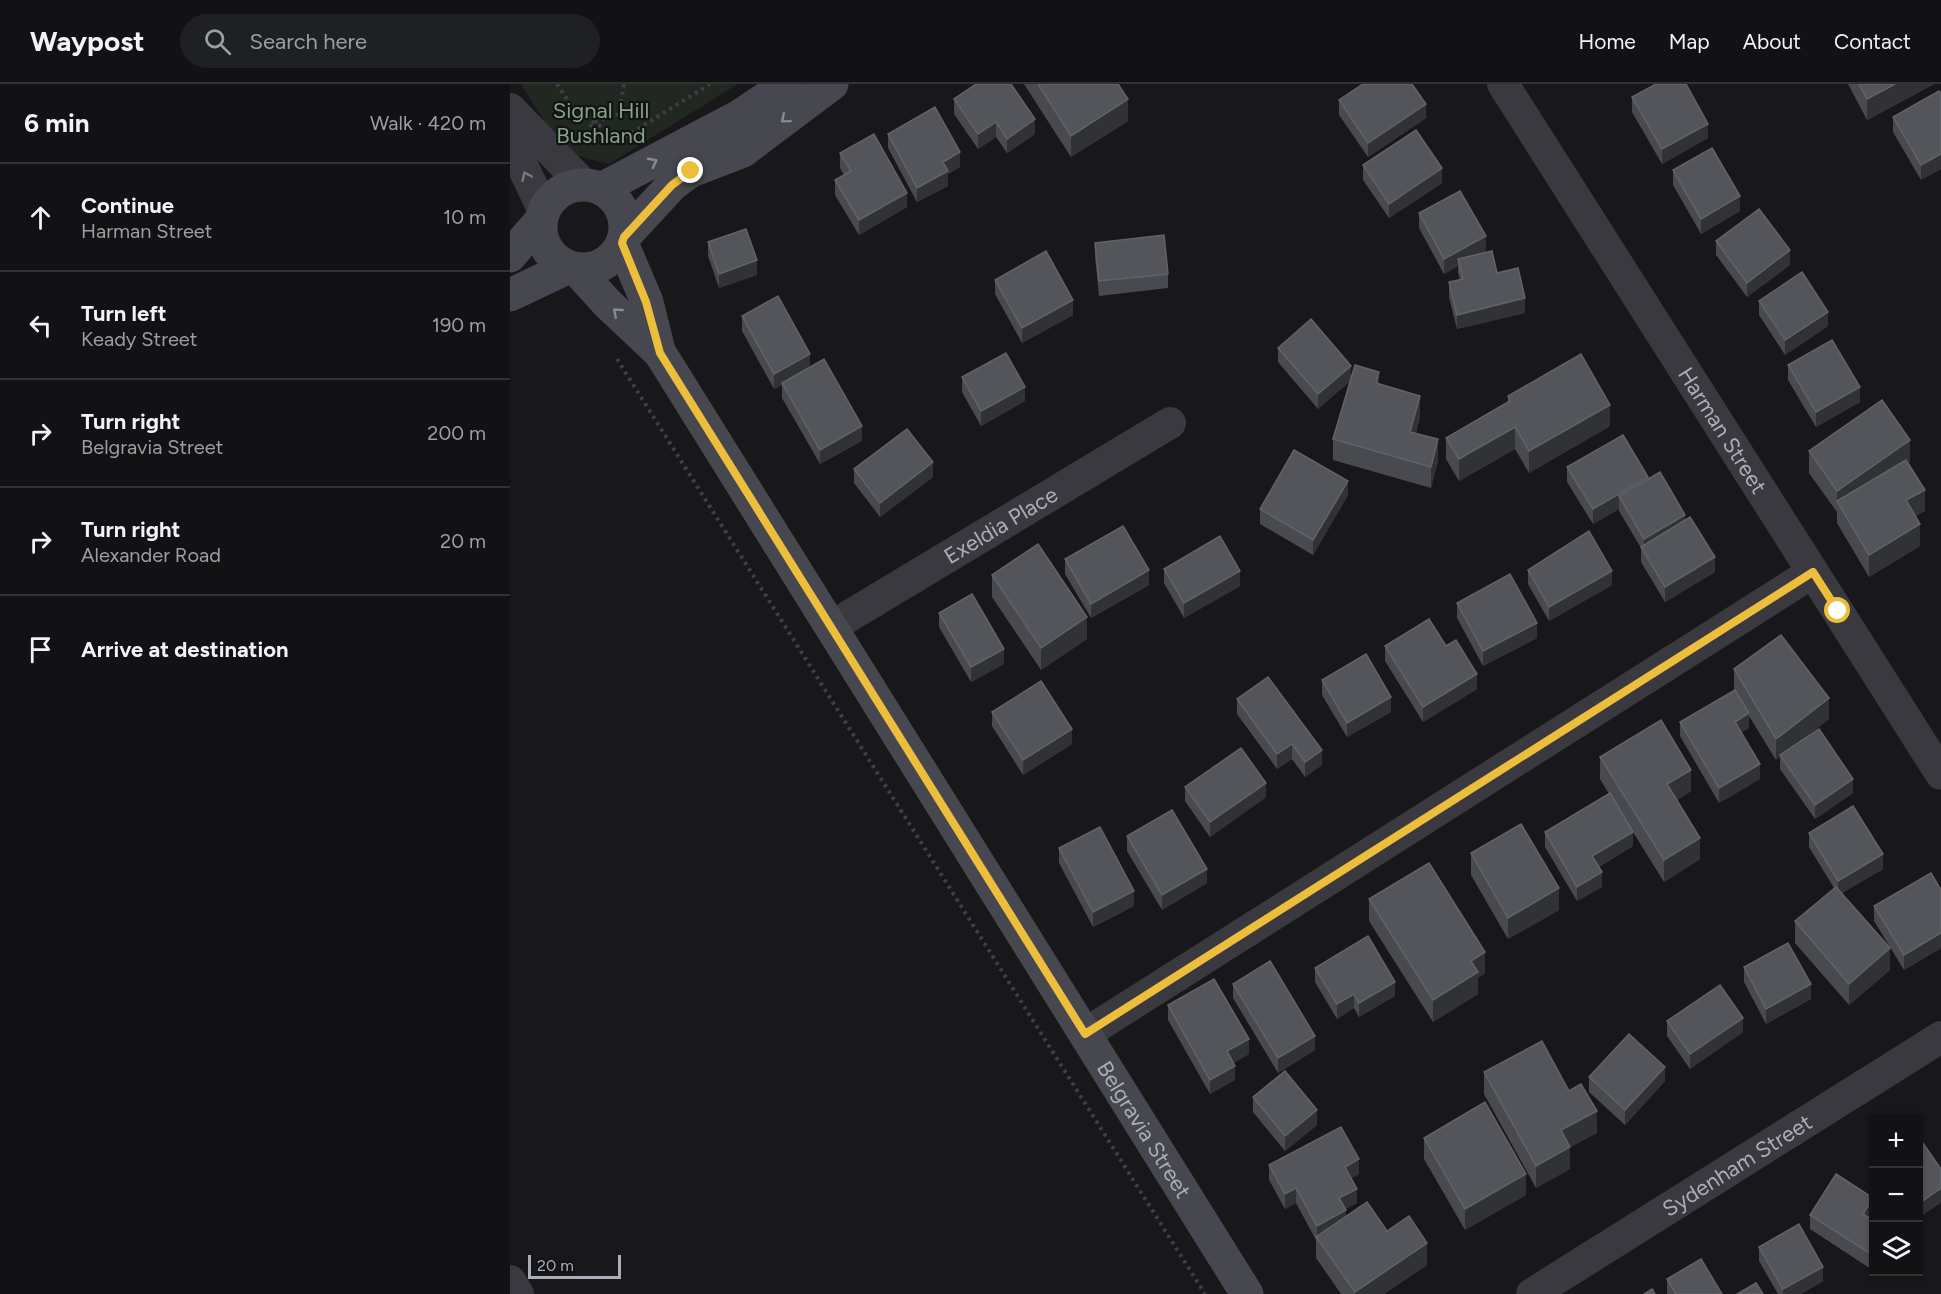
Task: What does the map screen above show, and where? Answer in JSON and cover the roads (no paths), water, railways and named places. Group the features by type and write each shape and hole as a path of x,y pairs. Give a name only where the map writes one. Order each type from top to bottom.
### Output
{"street":[{"path":"510,256 560,192 592,187 741,115 787,84"},
{"path":"510,140 542,216 544,244 559,262 572,268 590,269 603,264 614,255 623,240 672,185 691,171 743,151 832,84"},
{"name":"Harman Street","path":"1503,84 1941,774"},
{"path":"510,109 592,187 621,209 625,222 623,240"},
{"name":"Belgravia Street","path":"623,240 646,302 660,353"},
{"path":"510,295 572,268"},
{"name":"Belgravia Street","path":"572,268 660,353 1247,1294"},
{"name":"Exeldia Place","path":"831,627 1170,423"},
{"path":"1085,1034 1813,572"},
{"name":"Sydenham Street","path":"1532,1294 1941,1037"},
{"path":"510,1281 518,1294"}],"park label":[{"name":"Signal Hill Bushland","path":"601,122"}]}
